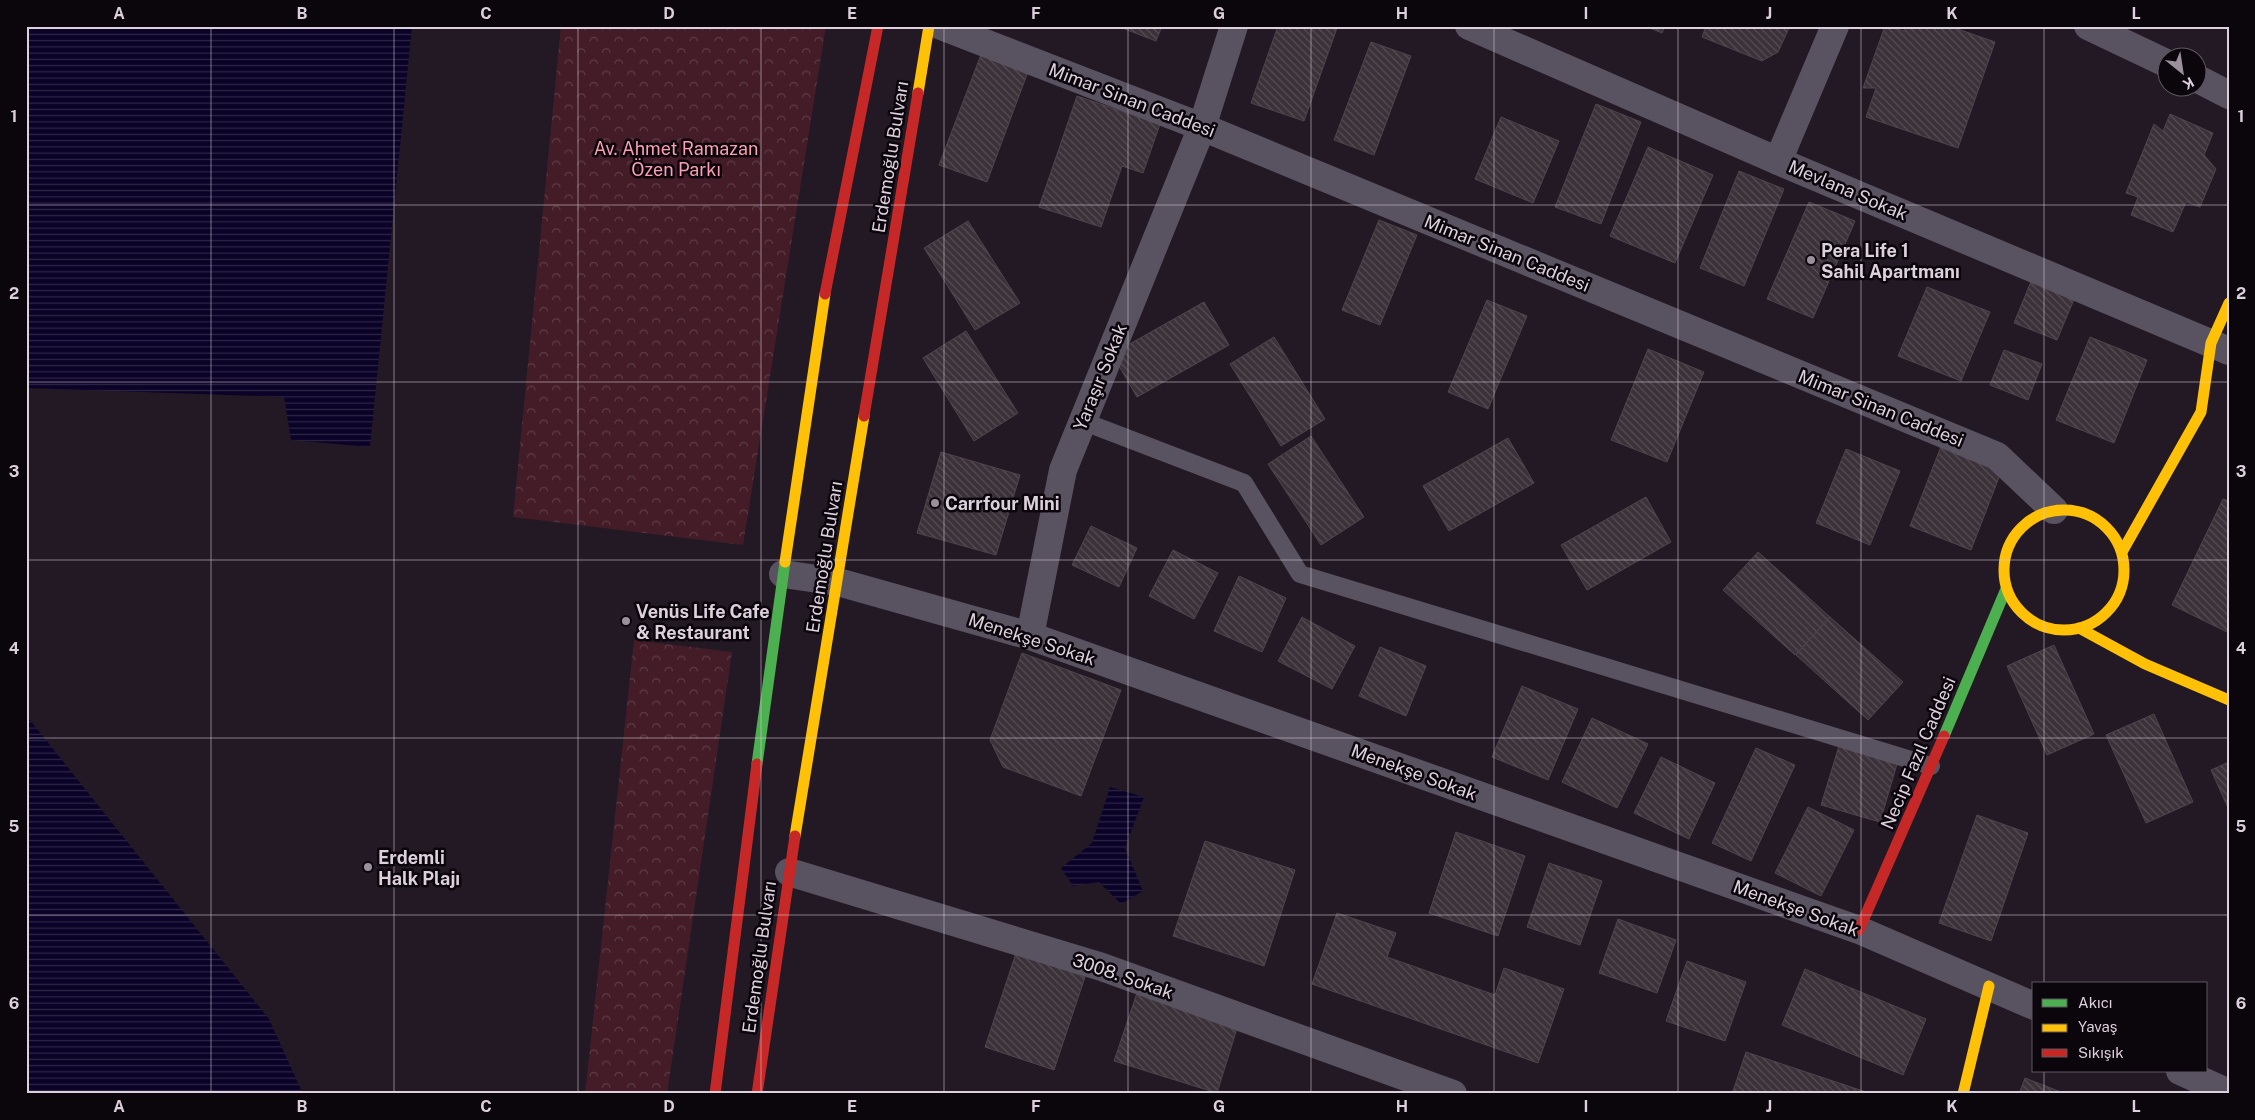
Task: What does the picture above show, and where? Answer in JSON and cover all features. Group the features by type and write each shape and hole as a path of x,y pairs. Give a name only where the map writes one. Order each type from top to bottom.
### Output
{"main road":[{"name":"Erdemoğlu Bulvarı","path":"715,1094 783,574 819,324 878,26"},
{"name":"Erdemoğlu Bulvarı","path":"757,1094 789,872 929,26"},
{"path":"2122,552 2201,412 2220,347 2229,303"},
{"path":"2054,510 2071,510 2095,519 2114,536 2122,552 2124,571 2120,590 2111,608 2096,621 2079,628 2060,630 2042,627 2026,618 2014,605 2006,589 2003,568 2007,548 2018,530 2034,517 2054,510"},
{"name":"Necip Fazıl Caddesi","path":"1859,930 2006,589"},
{"path":"2079,628 2145,664 2229,700"},
{"path":"1963,1094 1989,986"}],"street":[{"name":"Mimar Sinan Caddesi","path":"941,26 1202,127 1997,456 2054,510"},
{"name":"Yaraşır Sokak","path":"1030,636 1063,470 1202,127 1234,26"},
{"name":"Mevlana Sokak","path":"1469,26 1778,160 2220,347"},
{"path":"1778,160 1835,26"},
{"path":"2088,26 2116,32 2158,58"},
{"path":"2208,84 2229,95"},
{"name":"Menekşe Sokak","path":"783,574 838,582 1030,636 1859,930 2032,1005"},
{"name":"3008. Sokak","path":"789,872 1102,967 1453,1094"},
{"path":"2182,1072 2229,1093"}],"lane":[{"path":"1082,422 1244,483 1300,574 1931,766"}],"green space":[{"name":"Av. Ahmet Ramazan Özen Parkı","path":"561,26 826,26 743,545 513,517"},
{"path":"634,640 732,652 667,1094 585,1094"}],"shaded area":[{"path":"26,26 412,26 370,447 291,440 284,397 26,388"},
{"path":"26,715 269,1019 303,1094 26,1094"},
{"path":"1110,787 1144,797 1125,848 1143,891 1121,904 1099,882 1073,886 1061,868 1092,843"}],"building":[{"path":"1117,26 1162,26 1156,41"},
{"path":"1278,26 1331,26 1337,28 1304,121 1251,103"},
{"path":"1645,26 1665,26 1662,33"},
{"path":"1706,26 1790,26 1778,52 1762,61 1702,37"},
{"path":"1885,26 1904,31 1905,26 1949,26 1995,42 1958,148 1866,117 1876,88 1863,88"},
{"path":"1371,42 1411,56 1374,155 1334,140"},
{"path":"982,52 1029,69 987,182 939,165"},
{"path":"1077,96 1160,124 1143,173 1122,166 1101,227 1039,207"},
{"path":"1596,104 1641,122 1601,224 1555,207"},
{"path":"2170,114 2213,133 2204,155 2216,169 2200,207 2186,202 2173,232 2131,215 2138,197 2126,193 2154,124 2163,131"},
{"path":"1501,117 1559,141 1533,203 1475,179"},
{"path":"1648,147 1713,175 1675,263 1610,236"},
{"path":"1739,171 1784,189 1744,286 1700,268"},
{"name":"Pera Life 1 Sahil Apartmanı","path":"1809,202 1855,221 1813,318 1767,299"},
{"path":"1379,220 1417,235 1380,325 1342,310"},
{"path":"968,221 1020,303 975,330 924,248"},
{"path":"2032,279 2075,297 2057,340 2014,323"},
{"path":"1927,287 1990,312 1961,381 1898,356"},
{"path":"1487,300 1527,316 1488,409 1448,392"},
{"path":"1204,302 1229,345 1137,397 1112,354"},
{"path":"966,331 1018,413 974,441 923,358"},
{"path":"1274,337 1325,419 1281,446 1230,364"},
{"path":"2090,337 2147,360 2114,443 2056,420"},
{"path":"1648,349 1704,372 1667,462 1611,440"},
{"path":"2004,350 2042,364 2028,400 1990,385"},
{"path":"1311,436 1364,517 1321,545 1268,464"},
{"path":"1508,438 1534,483 1449,531 1423,486"},
{"path":"1942,444 2003,467 1971,550 1910,526"},
{"path":"1846,449 1900,471 1870,545 1816,523"},
{"path":"941,452 1020,475 996,555 917,533"},
{"path":"1646,497 1671,542 1587,590 1561,545"},
{"path":"2223,499 2229,501 2229,633 2172,605"},
{"path":"1091,526 1137,548 1119,587 1072,565"},
{"path":"1173,550 1218,573 1194,619 1149,596"},
{"path":"1758,552 1830,617 1795,655 1723,590"},
{"path":"1239,576 1286,598 1262,652 1214,631"},
{"path":"1302,617 1355,646 1332,689 1278,661"},
{"path":"1830,617 1903,682 1868,720 1796,655"},
{"path":"2054,645 2094,734 2047,755 2007,666"},
{"path":"1380,647 1426,666 1406,716 1359,696"},
{"path":"1022,653 1121,690 1081,796 1003,767 990,740"},
{"path":"1522,686 1578,709 1548,780 1492,757"},
{"path":"2154,714 2193,802 2146,823 2106,735"},
{"path":"1592,718 1648,744 1617,808 1562,782"},
{"path":"1839,746 1897,764 1880,822 1821,805"},
{"path":"1756,748 1795,765 1751,861 1712,843"},
{"path":"1661,757 1715,783 1689,839 1634,813"},
{"path":"2229,762 2229,810 2211,770"},
{"path":"1808,807 1854,830 1821,896 1775,873"},
{"path":"1977,815 2028,833 1991,941 1939,923"},
{"path":"1456,832 1525,856 1498,936 1429,913"},
{"path":"1205,841 1295,870 1264,966 1173,936"},
{"path":"1549,863 1602,881 1580,945 1527,927"},
{"path":"1337,913 1396,933 1387,957 1495,995 1504,968 1564,989 1538,1063 1312,984"},
{"path":"1618,919 1676,940 1657,993 1599,973"},
{"path":"1016,953 1085,977 1054,1070 985,1047"},
{"path":"1687,961 1746,982 1725,1041 1666,1021"},
{"path":"1805,969 1926,1019 1903,1075 1782,1025"},
{"path":"1138,990 1239,1022 1217,1093 1114,1061"},
{"path":"1746,1052 1872,1094 1732,1094"},
{"path":"2025,1078 2066,1094 2019,1094"}],"traffic: fast":[{"path":"757,764 785,562"},
{"path":"1944,736 2006,589"}],"traffic: slow":[{"path":"918,93 929,26"},
{"path":"785,562 825,294"},
{"path":"2122,552 2201,412 2211,343 2229,303"},
{"path":"795,836 864,416"},
{"path":"2064,510 2087,514 2106,528 2120,547 2124,570 2120,593 2106,612 2087,626 2064,630 2041,626 2022,612 2008,593 2004,570 2008,547 2022,528 2041,514 2064,510"},
{"path":"2079,628 2145,664 2229,700"},
{"path":"1963,1094 1989,986"}],"traffic: jam":[{"path":"825,294 878,26"},
{"path":"864,416 918,93"},
{"path":"1859,930 1944,736"},
{"path":"715,1094 757,764"},
{"path":"757,1094 795,836"}],"place":[{"name":"Pera Life 1 Sahil Apartmanı","path":"1811,260"},
{"name":"Carrfour Mini","path":"935,503"},
{"name":"Venüs Life Cafe & Restaurant","path":"626,621"},
{"name":"Erdemli Halk Plajı","path":"368,867"}]}
